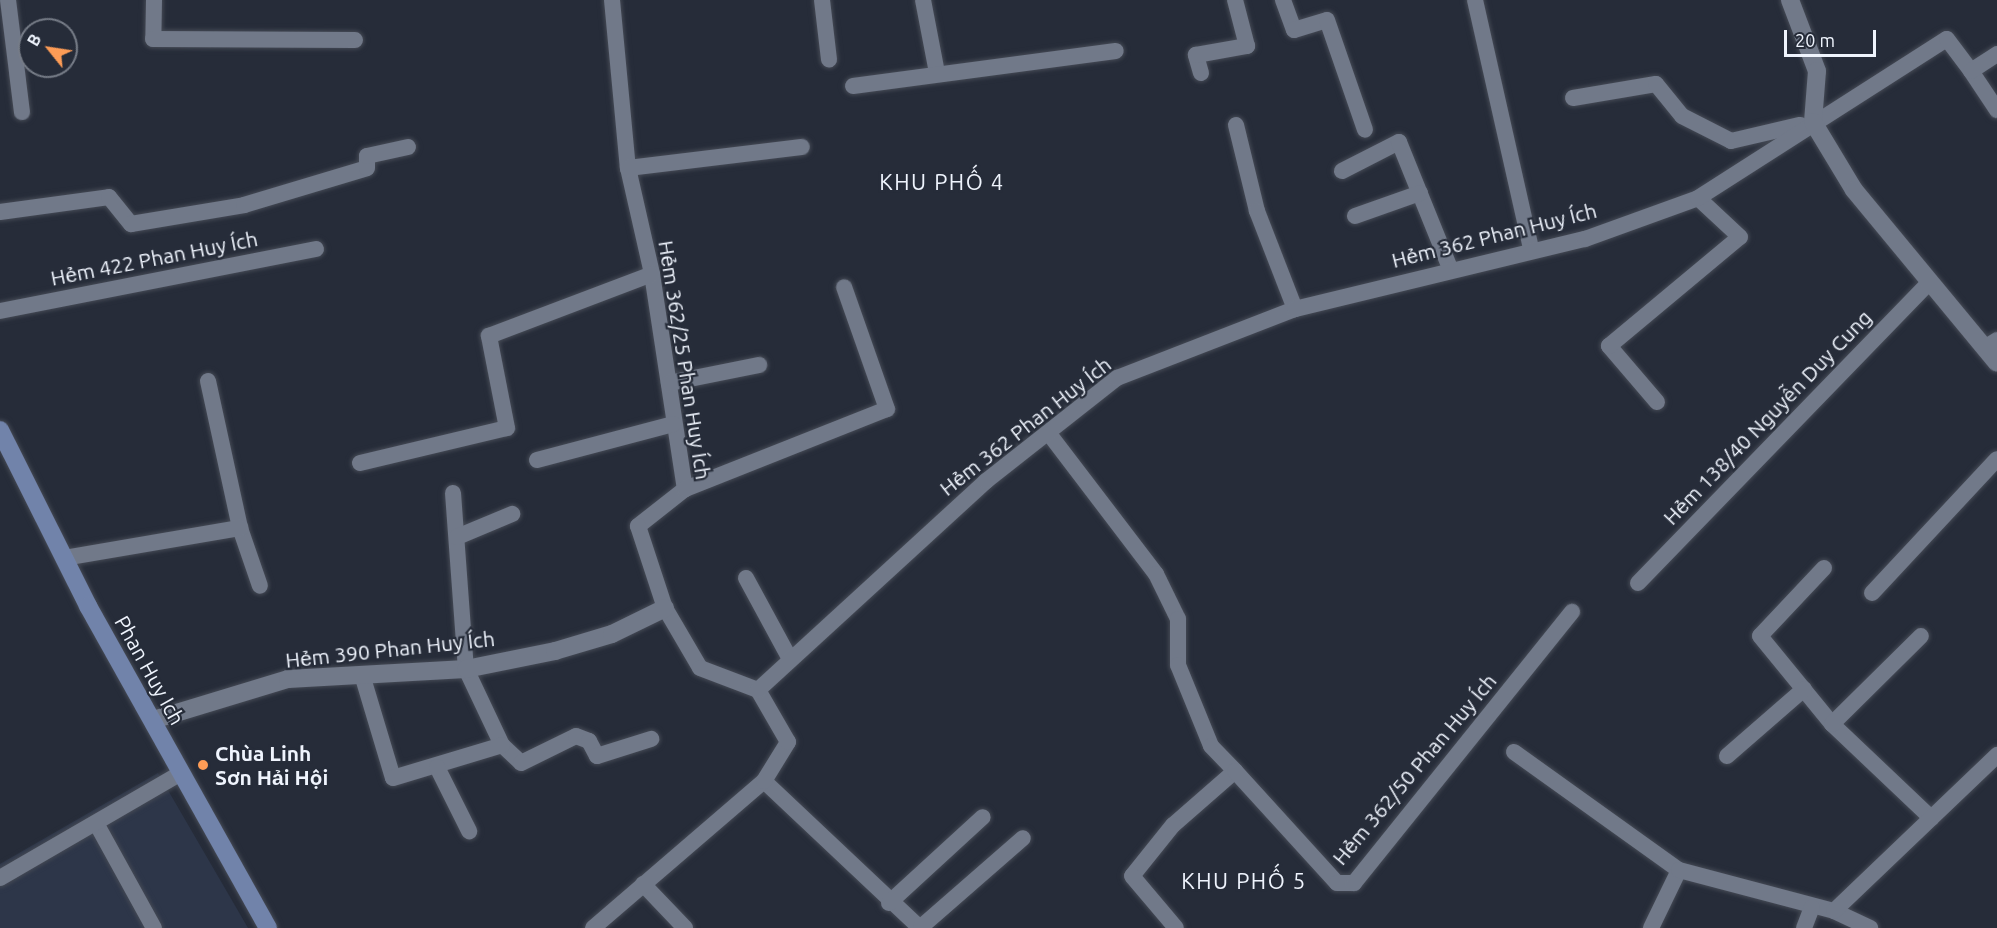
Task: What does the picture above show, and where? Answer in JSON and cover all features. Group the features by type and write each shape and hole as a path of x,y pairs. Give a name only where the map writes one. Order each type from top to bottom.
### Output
{"main road":[{"name":"Phan Huy Ich","path":"0,430 64,558 268,928"}],"street":[{"path":"1790,0 1817,71 1813,122 1854,190 1928,284 1992,344 1997,363"},
{"name":"Hẻm 390 Phan Huy Ích","path":"153,720 288,679 363,678 466,669 612,634 665,608"}],"lane":[{"path":"8,0 22,112"},
{"path":"154,0 153,39 355,40"},
{"name":"Hẻm 362/25 Phan Huy Ích","path":"612,0 628,168 652,274 673,424 685,489 638,526 665,608 700,669 758,690"},
{"path":"822,0 829,60"},
{"path":"923,0 938,73"},
{"path":"1201,73 1196,55 1247,46 1235,0"},
{"path":"1283,0 1294,30 1327,20 1365,130"},
{"path":"1475,0 1531,249"},
{"name":"Hẻm 362 Phan Huy Ích","path":"758,690 986,481 1050,435 1117,378 1295,309 1450,268 1585,239 1698,198 1813,122 1947,39 1971,71"},
{"path":"853,86 1116,51"},
{"path":"1997,54 1971,71 1997,110"},
{"path":"1573,98 1656,84 1682,116 1731,141 1813,122"},
{"path":"1236,125 1257,211 1295,309"},
{"path":"1342,171 1399,142 1450,268"},
{"path":"0,212 109,197 131,224 244,205 367,168 367,156 408,147"},
{"path":"628,168 802,147"},
{"path":"1355,216 1420,193"},
{"path":"1657,402 1609,346 1740,237 1698,198"},
{"name":"Hẻm 422 Phan Huy Ích","path":"0,311 316,249"},
{"path":"360,463 507,428 489,336 652,274"},
{"name":"Hẻm 138/40 Nguyễn Duy Cung","path":"1638,583 1928,284"},
{"path":"685,489 887,409 844,287"},
{"path":"669,383 759,365"},
{"path":"208,381 240,528 260,586"},
{"path":"537,460 673,424"},
{"name":"Hẻm 362/50 Phan Huy Ích","path":"1050,435 1156,574 1178,619 1178,665 1211,746 1337,883 1354,883 1572,612"},
{"path":"1872,593 1997,459"},
{"path":"453,494 466,669 502,745 521,763 576,736 589,741 597,756 651,739"},
{"path":"457,537 512,514"},
{"path":"64,558 240,528"},
{"path":"1824,568 1760,636 1832,724 1931,818"},
{"path":"746,578 790,659"},
{"path":"1832,724 1921,636"},
{"path":"363,678 393,778 437,767 502,745"},
{"path":"1727,756 1804,689"},
{"path":"593,928 764,781 788,742 758,690"},
{"path":"1514,752 1679,870 1834,911 1870,928"},
{"path":"1834,911 1997,755"},
{"path":"437,767 470,831"},
{"path":"1176,928 1132,876 1173,825 1235,771"},
{"path":"0,878 182,773"},
{"path":"764,781 889,903 921,928 1023,838"},
{"path":"889,903 983,817"},
{"path":"96,823 154,928"},
{"path":"1651,928 1679,870"},
{"path":"643,884 685,928"},
{"path":"1804,928 1812,907"}],"shaded area":[{"path":"158,773 248,928 0,928 0,864"}],"place":[{"name":"Chùa Linh Sơn Hải Hội","path":"203,765"}],"district":[{"name":"KHU PHỐ 4","path":"942,182"},
{"name":"KHU PHỐ 5","path":"1244,881"}]}
